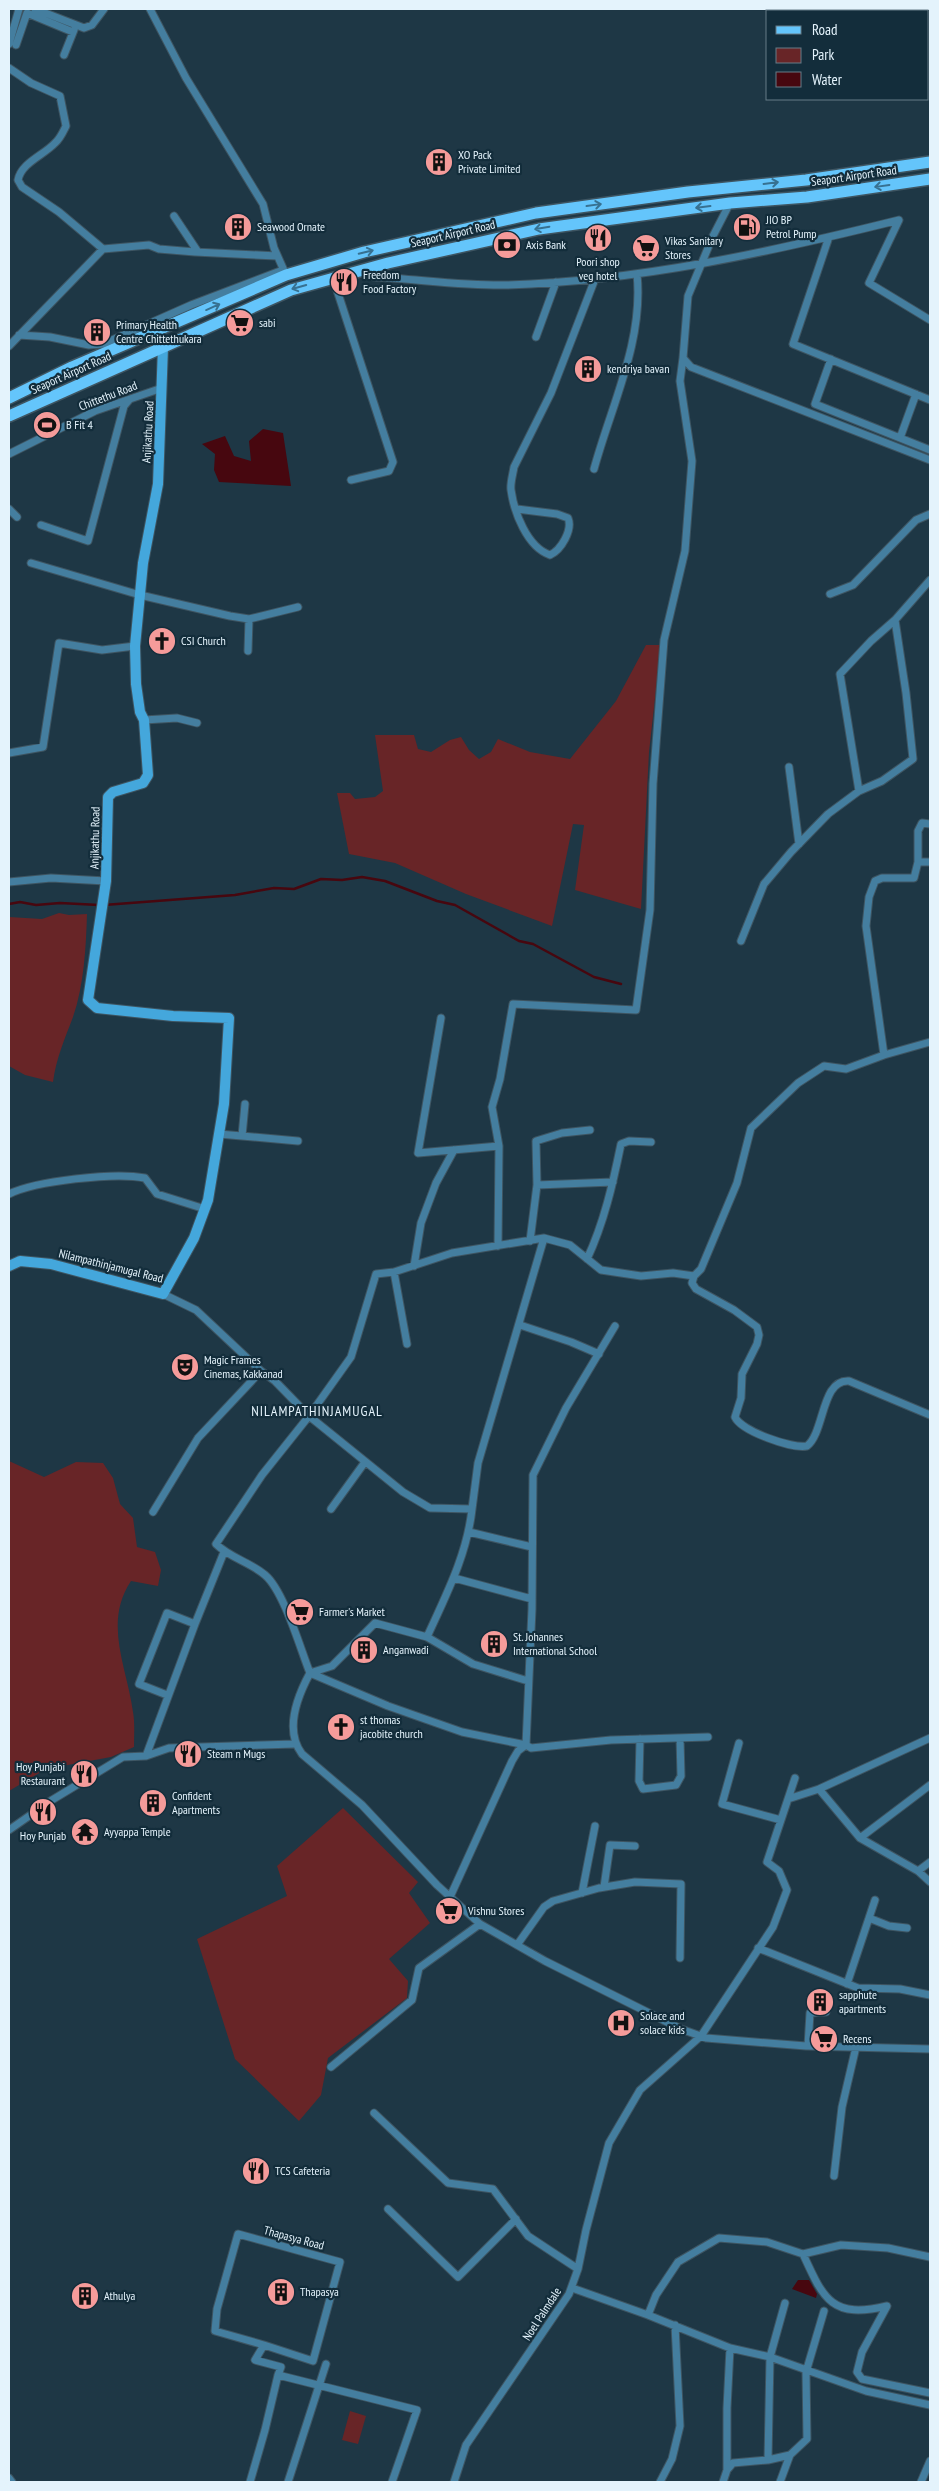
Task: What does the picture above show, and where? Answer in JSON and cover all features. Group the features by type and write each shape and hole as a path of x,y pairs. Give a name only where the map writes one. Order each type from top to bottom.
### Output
{"main road":[{"name":"Seaport Airport Road","path":"9,398 72,367 286,272 319,266 465,228 536,213 688,192 806,180 930,162"},
{"name":"Seaport Airport Road","path":"9,416 291,290 355,271 539,229 730,203 807,197 930,179"}],"street":[{"path":"12,44 19,9"},
{"path":"35,9 74,28"},
{"path":"12,44 24,15 27,13 74,28 84,28 92,25 104,9"},
{"path":"19,335 50,337 89,345 103,344 191,306 286,272 277,256 263,204 186,78 150,9"},
{"path":"64,55 74,28"},
{"path":"9,68 31,83 60,96 66,126 56,143 32,161 19,175 18,180 22,187 59,212 102,249"},
{"path":"498,1246 499,1146 492,1107 500,1079 513,1004 636,1010 650,910 653,784 664,640 685,551 692,460 680,381 684,358 688,296 730,203"},
{"path":"174,216 198,252"},
{"path":"355,271 374,277 493,285 594,279 701,264 899,220 869,283 930,320"},
{"path":"829,237 793,344 930,400"},
{"path":"9,346 102,249 150,245 159,249 277,256"},
{"path":"594,469 629,353 639,292 637,274"},
{"path":"333,278 393,462 389,471 351,480"},
{"path":"517,509 557,514 568,518 570,525 566,536 554,553 544,552 533,543 517,509 511,490 514,467 551,393 594,279"},
{"path":"536,337 556,282"},
{"name":"Anjikathu Road","path":"163,347 158,484 143,563 135,646 136,684 140,712 144,720 148,775 143,783 113,792 108,797 106,881 90,1003 97,1008 173,1016 227,1017 230,1019 224,1104 213,1169"},
{"path":"684,358 691,367 930,460"},
{"path":"831,359 815,404 930,450"},
{"name":"Chittethu Road","path":"9,454 95,411 162,388"},
{"path":"900,438 916,394"},
{"path":"41,525 88,541 124,406 130,400"},
{"path":"9,509 17,517"},
{"path":"830,594 853,585 916,520 930,514"},
{"path":"31,563 140,595 249,619 298,608"},
{"path":"859,790 840,674 871,641 895,620 930,580"},
{"path":"248,651 249,619"},
{"path":"741,940 764,884 799,844 828,814 859,790 882,781 913,759 906,692 895,620"},
{"path":"9,753 43,747 59,643 102,650 135,646"},
{"path":"144,720 177,718 198,722"},
{"path":"789,767 799,844"},
{"path":"884,1055 866,926 869,897 875,881 882,878 914,878 918,862 918,831 922,823 930,824"},
{"path":"918,862 930,862"},
{"path":"9,882 51,878 106,881"},
{"path":"441,1018 418,1153 499,1146"},
{"path":"930,1042 884,1055 846,1069 824,1066 798,1083 751,1128 737,1183 701,1268 694,1276 692,1283 696,1289 734,1310 757,1327 759,1335 757,1344 742,1374 742,1398 735,1417 744,1427 773,1439 807,1446 814,1437 834,1386 843,1380 930,1415"},
{"path":"242,1136 245,1104"},
{"path":"530,1241 537,1185 536,1141 562,1133 590,1130"},
{"path":"219,1134 298,1141"},
{"path":"587,1259 596,1239 613,1182 621,1144 629,1141 651,1142"},
{"path":"414,1266 421,1223 436,1183 454,1150"},
{"name":"Nilampathinjamugal Road","path":"9,1266 20,1261 51,1264 163,1294 194,1238 205,1209 213,1169"},
{"path":"9,1194 25,1186 112,1176 135,1176 145,1178 157,1194 205,1209"},
{"path":"537,1185 613,1182"},
{"path":"694,1276 673,1273 641,1276 601,1270 570,1245 544,1238 452,1253 394,1272 376,1274 351,1357 309,1416 262,1475 216,1544 224,1552 265,1575 279,1592 310,1673 388,1706 462,1732 526,1744 531,1748 602,1740 708,1737"},
{"path":"427,1636 454,1578 469,1532 478,1463 544,1238"},
{"path":"394,1272 407,1344"},
{"path":"163,1294 196,1310 261,1371 275,1381 309,1416 403,1492 430,1508 472,1509"},
{"path":"520,1325 571,1342 599,1354"},
{"path":"450,1897 512,1761 518,1751 526,1744 532,1599 533,1475 566,1408 614,1326"},
{"path":"153,1512 198,1438 261,1371"},
{"path":"331,1509 365,1462"},
{"path":"469,1532 532,1547"},
{"path":"146,1756 167,1695 224,1552"},
{"path":"454,1578 532,1599"},
{"path":"167,1695 139,1684 167,1612 195,1624"},
{"path":"528,1680 473,1664 427,1636 375,1623 332,1666 310,1673 299,1694 292,1732 294,1744 302,1754 362,1805 450,1897 480,1924 517,1945 673,2024 701,2036 808,2046 930,2049"},
{"path":"640,1739 639,1781 643,1789 676,1785 679,1782 681,1776 680,1738"},
{"path":"788,1799 819,1789 930,1738"},
{"path":"739,1743 722,1804 781,1820 795,1778"},
{"path":"9,1830 52,1800 123,1757 146,1756 170,1748 294,1744"},
{"path":"860,1838 930,1785"},
{"path":"819,1789 860,1838 918,1872 930,1882"},
{"name":"Noel Palmdale","path":"454,2482 466,2445 546,2330 572,2288 609,2143 640,2090 701,2036 773,1927 787,1890 779,1871 767,1862 781,1820"},
{"path":"582,1893 595,1826"},
{"path":"604,1887 610,1845 635,1846"},
{"path":"918,1872 930,1862"},
{"path":"517,1945 544,1907 554,1901 604,1887 635,1882 681,1884 680,1958"},
{"path":"847,1984 875,1900"},
{"path":"869,1918 889,1926 908,1928"},
{"path":"331,2067 412,2000 419,1968 480,1924"},
{"path":"758,1948 858,1988 900,1989 930,1995"},
{"path":"808,2046 810,2013 826,2012"},
{"path":"834,2176 842,2108 856,2047"},
{"path":"374,2114 448,2183 493,2189 528,2236 578,2269"},
{"path":"388,2209 458,2277 516,2219"},
{"name":"Thapasya Road","path":"238,2234 340,2262 313,2361 264,2345 215,2331 217,2309 238,2234"},
{"path":"648,2315 656,2295 678,2262 719,2238 767,2242 803,2254 841,2245 888,2248 930,2257"},
{"path":"803,2254 820,2292 839,2309 864,2312 887,2306 862,2352 856,2372 862,2379 930,2393"},
{"path":"572,2288 675,2325 730,2348 770,2357 806,2372 866,2391 930,2405"},
{"path":"768,2460 770,2357 784,2303"},
{"path":"780,2482 790,2455 807,2439 806,2372 824,2311"},
{"path":"660,2482 672,2459 680,2426 675,2325"},
{"path":"250,2482 281,2367 256,2360 264,2345"},
{"path":"723,2482 727,2470 727,2408 730,2348"},
{"path":"288,2482 326,2364"},
{"path":"278,2375 417,2410 392,2482"},
{"path":"727,2470 733,2463 768,2460 790,2455"},
{"path":"921,2482 930,2461"},
{"path":"9,2478 12,2482"}],"green space":[{"path":"646,645 661,645 649,752 641,909 575,890 584,825 573,824 552,926 466,894 395,863 349,854 337,793 350,793 355,799 375,797 383,791 375,735 414,735 418,749 431,752 450,740 461,737 469,750 479,759 491,752 498,739 530,752 570,759 616,701"},
{"path":"59,913 69,915 87,914 87,927 80,992 54,1073 53,1082 25,1075 9,1066 9,917 42,919"},
{"path":"9,1461 44,1477 76,1462 103,1463 113,1478 120,1504 133,1518 137,1547 155,1552 161,1570 158,1586 131,1581 123,1597 119,1613 119,1645 134,1716 134,1747 111,1757 46,1769 9,1791"},
{"path":"343,1808 418,1882 409,1893 430,1923 389,1959 408,1981 407,1998 328,2058 321,2095 299,2121 235,2059 197,1939 287,1896 277,1866"},
{"path":"350,2411 366,2416 358,2444 342,2440"}],"water":[{"path":"263,429 283,433 291,486 219,482 214,470 215,454 202,444 225,436 234,456 251,461 249,441"},
{"path":"798,2280 809,2280 817,2294 816,2298 792,2289"}],"waterway":[{"path":"104,905 235,895 274,888 294,889 321,879 342,880 362,877 385,881 437,901 455,905 519,941 533,944 594,977 621,984"},
{"path":"9,904 20,902 36,905 60,903 99,905"}],"place":[{"name":"XO Pack Private Limited","path":"439,162"},
{"name":"Seawood Ornate","path":"238,227"},
{"name":"JIO BP Petrol Pump","path":"747,227"},
{"name":"Poori shop veg hotel","path":"598,238"},
{"name":"Axis Bank","path":"507,245"},
{"name":"Vikas Sanitary Stores","path":"646,248"},
{"name":"Freedom Food Factory","path":"344,282"},
{"name":"sabi","path":"240,323"},
{"name":"Primary Health Centre Chittethukara","path":"97,332"},
{"name":"kendriya bavan","path":"588,369"},
{"name":"B Fit 4","path":"47,425"},
{"name":"CSI Church","path":"162,641"},
{"name":"Magic Frames Cinemas, Kakkanad","path":"185,1367"},
{"name":"Farmer's Market","path":"300,1612"},
{"name":"St. Johannes International School","path":"494,1644"},
{"name":"Anganwadi","path":"364,1650"},
{"name":"st thomas jacobite church","path":"341,1727"},
{"name":"Steam n Mugs","path":"188,1754"},
{"name":"Hoy Punjabi Restaurant","path":"84,1774"},
{"name":"Confident Apartments","path":"153,1803"},
{"name":"Hoy Punjab","path":"43,1812"},
{"name":"Ayyappa Temple","path":"85,1832"},
{"name":"Vishnu Stores","path":"449,1911"},
{"name":"sapphute apartments","path":"820,2002"},
{"name":"Solace and solace kids","path":"621,2023"},
{"name":"Recens","path":"824,2039"},
{"name":"TCS Cafeteria","path":"256,2171"},
{"name":"Thapasya","path":"281,2292"},
{"name":"Athulya","path":"85,2296"}],"district":[{"name":"NILAMPATHINJAMUGAL","path":"317,1411"}]}
